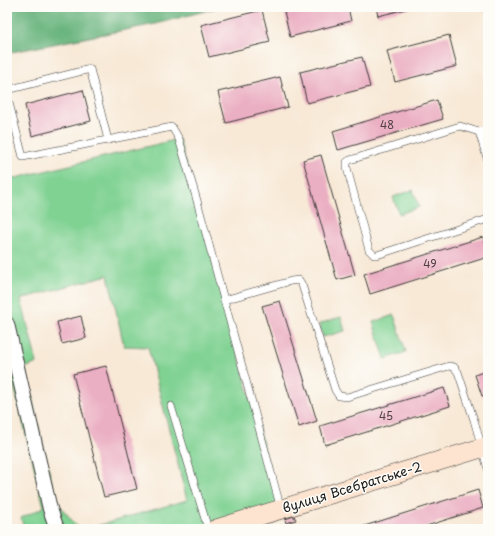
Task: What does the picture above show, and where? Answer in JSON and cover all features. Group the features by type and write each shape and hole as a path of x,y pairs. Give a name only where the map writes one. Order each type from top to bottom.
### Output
{"street":[{"path":"7,324 50,509 57,529"},
{"name":"вулиця Всебратське-2","path":"216,529 257,523 281,509 485,447"}],"lane":[{"path":"7,90 90,69 108,140"},
{"path":"7,95 23,156 172,127 179,139 281,509"},
{"path":"488,130 479,132 460,126 350,160 347,162 346,168 370,250 374,255 488,219"},
{"path":"479,132 488,161"},
{"path":"224,300 299,280 302,285 335,390 339,396 347,397 449,366 454,367 458,372 485,447 488,469"},
{"path":"171,406 208,529"}],"green space":[{"path":"7,7 220,7 156,24 7,53"},
{"path":"179,139 281,509 255,517 259,529 86,529 187,500 148,347 124,346 108,275 21,299 37,363 25,368 56,501 79,529 24,529 21,518 44,507 7,358 7,180"},
{"path":"413,190 419,207 399,214 393,197"},
{"path":"394,315 406,352 385,359 373,322"},
{"path":"341,317 345,331 323,337 319,324"}],"building":[{"path":"283,7 348,7 351,21 290,37"},
{"path":"376,7 410,7 410,8 378,16"},
{"path":"262,10 270,42 209,57 201,25"},
{"path":"449,35 457,66 395,82 387,51"},
{"path":"362,57 370,87 307,103 300,72"},
{"path":"280,77 288,107 226,123 218,92"},
{"path":"83,90 91,121 32,136 25,105"},
{"path":"437,100 443,119 338,150 333,131"},
{"path":"321,155 355,275 337,280 303,160"},
{"path":"483,237 488,251 488,257 370,294 364,274"},
{"path":"280,301 317,421 299,427 262,306"},
{"path":"81,316 86,338 62,344 57,322"},
{"path":"106,366 137,489 104,497 73,374"},
{"path":"488,370 488,394 482,396 475,375"},
{"path":"444,388 450,406 325,445 320,426"},
{"path":"478,490 483,508 417,529 355,529"},
{"path":"294,516 296,520 286,523 285,519"}]}
